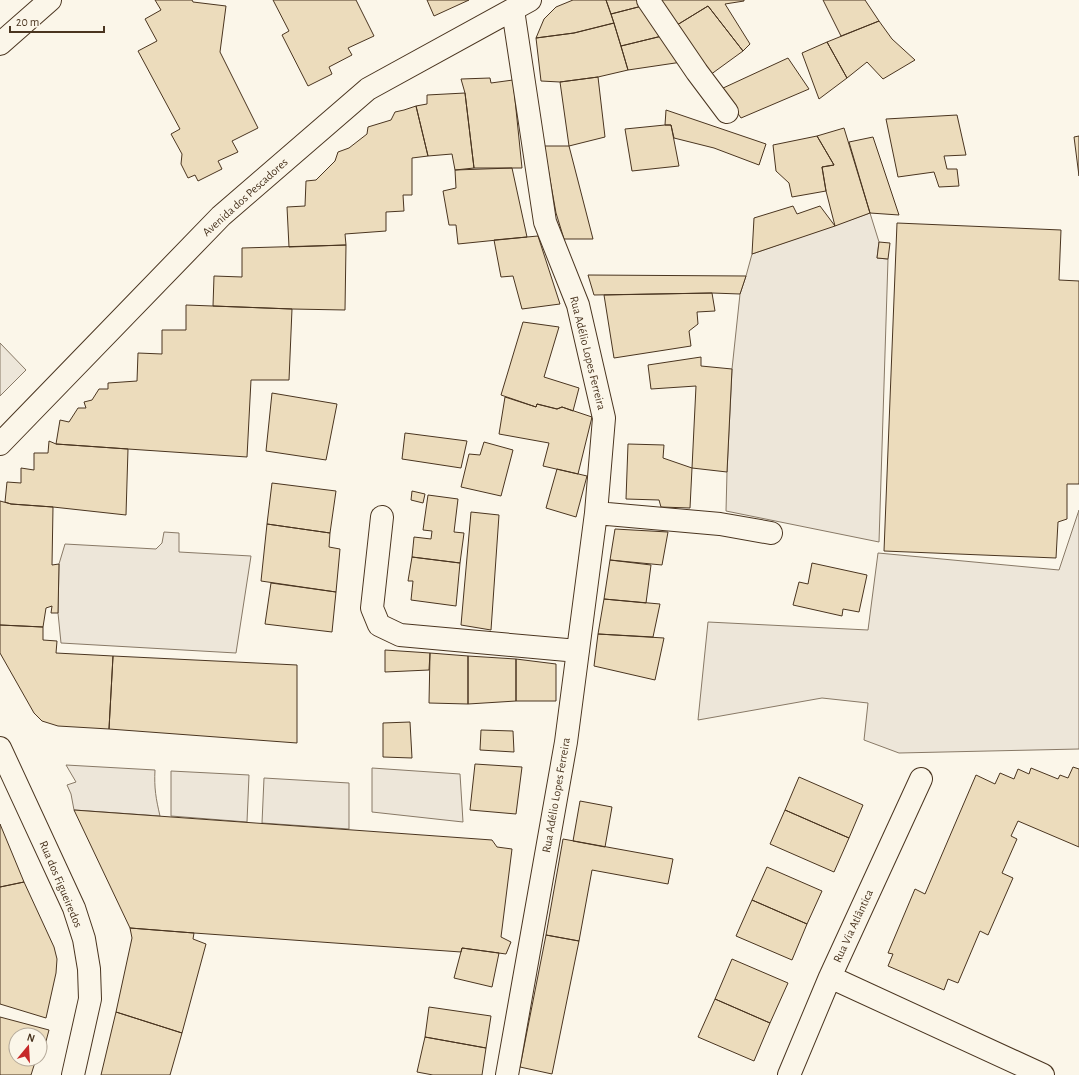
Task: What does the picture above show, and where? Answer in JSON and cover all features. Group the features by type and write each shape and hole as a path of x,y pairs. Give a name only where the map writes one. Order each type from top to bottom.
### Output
{"street":[{"path":"0,44 50,0"},
{"path":"648,0 697,72 727,112"},
{"name":"Avenida dos Pescadores","path":"0,444 221,216 368,89 522,5"},
{"name":"Rua Adélio Lopes Ferreira","path":"507,1075 566,742 596,512 604,418 578,305 545,222 522,5"},
{"path":"596,512 720,524 771,533"},
{"path":"382,517 372,608 379,625 400,635 578,651"},
{"name":"Rua dos Figueiredos","path":"0,748 74,908 84,939 89,969 90,999 73,1075"},
{"name":"Rua Via Atlântica","path":"789,1075 830,976 921,779"},
{"path":"830,976 1042,1075"}],"shaded area":[{"path":"870,213 879,242 877,258 888,259 879,542 726,511 732,369 740,294 752,254"},
{"path":"0,343 26,370 0,396"},
{"path":"1079,510 1079,749 899,753 864,740 868,703 822,698 698,720 708,622 868,630 878,553 1059,570"},
{"path":"164,532 179,533 179,552 251,556 236,653 61,643 58,613 59,564 65,544 156,549 162,543"},
{"path":"66,765 155,770 157,804 160,816 74,810 71,794 67,785 76,782"},
{"path":"372,768 460,774 463,822 372,812"},
{"path":"171,771 249,775 247,822 171,816"},
{"path":"264,778 349,783 349,829 262,823"}],"building":[{"path":"155,0 192,0 193,2 226,6 220,52 258,128 232,141 238,152 218,161 222,169 198,181 195,175 188,178 181,164 182,154 171,134 180,129 138,51 157,41 145,19 161,10"},
{"path":"273,0 356,0 374,36 348,48 352,55 329,67 332,74 308,86 282,35 289,31"},
{"path":"427,0 469,0 434,16"},
{"path":"573,0 606,0 614,23 574,33 536,38 544,19 556,7"},
{"path":"606,0 643,0 646,5 611,14"},
{"path":"661,0 744,0 725,4 750,44 743,51 708,6 677,25"},
{"path":"823,0 865,0 879,21 841,36"},
{"path":"646,5 662,36 621,46 611,14"},
{"path":"708,6 743,51 710,75 677,25"},
{"path":"879,21 892,39 915,60 883,79 867,62 847,78 827,42"},
{"path":"614,23 628,70 598,77 560,82 541,81 536,38 574,33"},
{"path":"662,36 682,62 628,70 621,46"},
{"path":"827,42 847,78 819,99 802,53"},
{"path":"788,58 809,89 741,118 721,89"},
{"path":"598,77 605,137 569,146 560,82"},
{"path":"490,78 491,83 513,80 522,168 474,168 465,93 461,79"},
{"path":"465,93 474,168 455,170 452,154 428,156 416,106 427,104 427,95"},
{"path":"416,106 428,156 412,158 412,195 403,195 404,211 386,212 386,231 345,234 346,245 289,247 287,207 305,206 306,181 316,180 335,161 338,152 349,148 367,134 368,127 391,120 395,112"},
{"path":"666,110 766,144 759,165 714,148 674,138 671,125 665,125"},
{"path":"957,115 966,155 944,156 947,169 957,169 959,186 939,187 934,172 898,177 886,119"},
{"path":"671,125 679,166 632,171 625,129"},
{"path":"844,128 870,213 835,226 826,191 822,167 834,165 817,136"},
{"path":"817,136 834,165 822,167 826,191 792,197 789,183 776,171 773,145"},
{"path":"1079,136 1079,176 1074,137"},
{"path":"873,137 899,215 870,213 849,142"},
{"path":"544,146 569,146 593,239 564,239 556,213"},
{"path":"512,168 527,237 458,244 456,225 449,225 443,191 456,188 455,170"},
{"path":"793,206 797,214 820,206 835,226 752,254 754,218"},
{"path":"897,223 1061,230 1059,280 1079,281 1079,484 1067,484 1067,519 1058,522 1056,558 884,551"},
{"path":"538,236 560,304 522,309 513,276 501,277 494,240"},
{"path":"879,242 890,243 888,259 877,258"},
{"path":"346,245 345,310 213,306 214,276 242,277 242,248"},
{"path":"588,275 746,276 740,294 594,295"},
{"path":"712,293 715,311 697,312 698,324 689,331 691,346 614,358 604,295"},
{"path":"186,305 292,309 289,380 251,380 247,457 56,444 60,420 69,422 78,408 86,408 84,402 92,400 99,389 108,389 108,383 137,381 138,353 162,354 162,330 186,330"},
{"path":"523,322 559,327 544,377 579,388 573,411 562,407 557,409 537,404 536,407 501,395"},
{"path":"701,357 701,366 732,369 727,472 692,468 696,386 651,389 648,365"},
{"path":"272,393 337,404 326,460 266,451"},
{"path":"505,397 536,407 537,404 557,409 562,407 592,417 578,474 543,466 549,443 499,434"},
{"path":"405,433 467,441 461,468 402,459"},
{"path":"49,441 56,444 128,449 126,515 11,504 5,502 7,482 21,483 21,468 34,470 34,453 48,453"},
{"path":"484,442 513,450 501,496 461,487 469,454 480,455"},
{"path":"628,444 664,445 663,458 692,468 690,508 661,507 659,500 626,499"},
{"path":"557,469 587,476 576,517 546,508"},
{"path":"272,483 336,491 330,533 267,524"},
{"path":"412,491 425,494 423,503 411,500"},
{"path":"428,495 458,499 454,532 464,533 460,563 412,557 414,537 431,539 432,531 423,530"},
{"path":"0,501 11,504 53,507 52,565 59,564 58,613 51,613 52,606 46,608 43,627 0,625"},
{"path":"471,512 499,515 491,630 461,625"},
{"path":"267,524 330,533 329,547 340,549 336,592 261,581"},
{"path":"615,529 668,532 662,565 610,560"},
{"path":"412,557 460,563 456,606 411,600 413,581 408,581"},
{"path":"610,560 651,565 646,603 604,599"},
{"path":"812,563 867,575 859,612 843,609 842,616 793,605 799,582 808,584"},
{"path":"271,583 336,592 332,632 265,624"},
{"path":"604,599 660,604 653,637 598,634"},
{"path":"0,625 43,627 43,640 57,641 56,653 113,656 109,729 58,726 42,721 34,713 0,653"},
{"path":"598,634 664,638 655,680 594,666"},
{"path":"385,650 430,653 429,670 385,672"},
{"path":"430,653 468,656 468,704 429,703"},
{"path":"113,656 297,665 297,743 109,729"},
{"path":"468,656 516,659 516,701 468,704"},
{"path":"516,659 556,664 556,701 516,701"},
{"path":"410,722 412,758 383,757 383,723"},
{"path":"481,730 513,731 514,752 480,750"},
{"path":"475,764 522,767 516,814 470,810"},
{"path":"1073,767 1079,769 1079,847 1018,821 1011,836 1017,839 1002,873 1013,878 988,935 980,931 958,983 948,979 944,990 888,966 893,954 888,953 915,889 925,894 976,775 995,784 1000,773 1014,779 1018,769 1029,774 1031,768 1058,779 1060,775 1068,778"},
{"path":"799,777 863,805 849,838 785,810"},
{"path":"580,801 612,807 605,847 573,841"},
{"path":"74,810 492,840 497,847 512,849 501,937 511,942 506,954 462,948 461,952 130,928"},
{"path":"785,810 849,838 834,872 770,844"},
{"path":"0,824 24,882 0,887"},
{"path":"563,839 673,859 668,884 592,870 579,941 546,935"},
{"path":"767,867 822,891 807,924 752,900"},
{"path":"24,882 54,947 57,959 56,973 46,1018 0,1004 0,887"},
{"path":"752,900 807,924 792,960 736,936"},
{"path":"130,928 194,933 193,939 206,944 182,1033 116,1012 132,938"},
{"path":"546,935 579,941 552,1074 520,1067"},
{"path":"462,948 499,953 492,987 454,978"},
{"path":"732,959 788,983 770,1023 715,999"},
{"path":"715,999 770,1023 754,1061 698,1037"},
{"path":"429,1007 491,1016 486,1048 425,1037"},
{"path":"116,1012 182,1033 170,1075 101,1075"},
{"path":"0,1017 38,1027 8,1027 8,1067 34,1067 31,1075 0,1075"},
{"path":"425,1037 486,1048 482,1075 433,1075 417,1072"}]}
